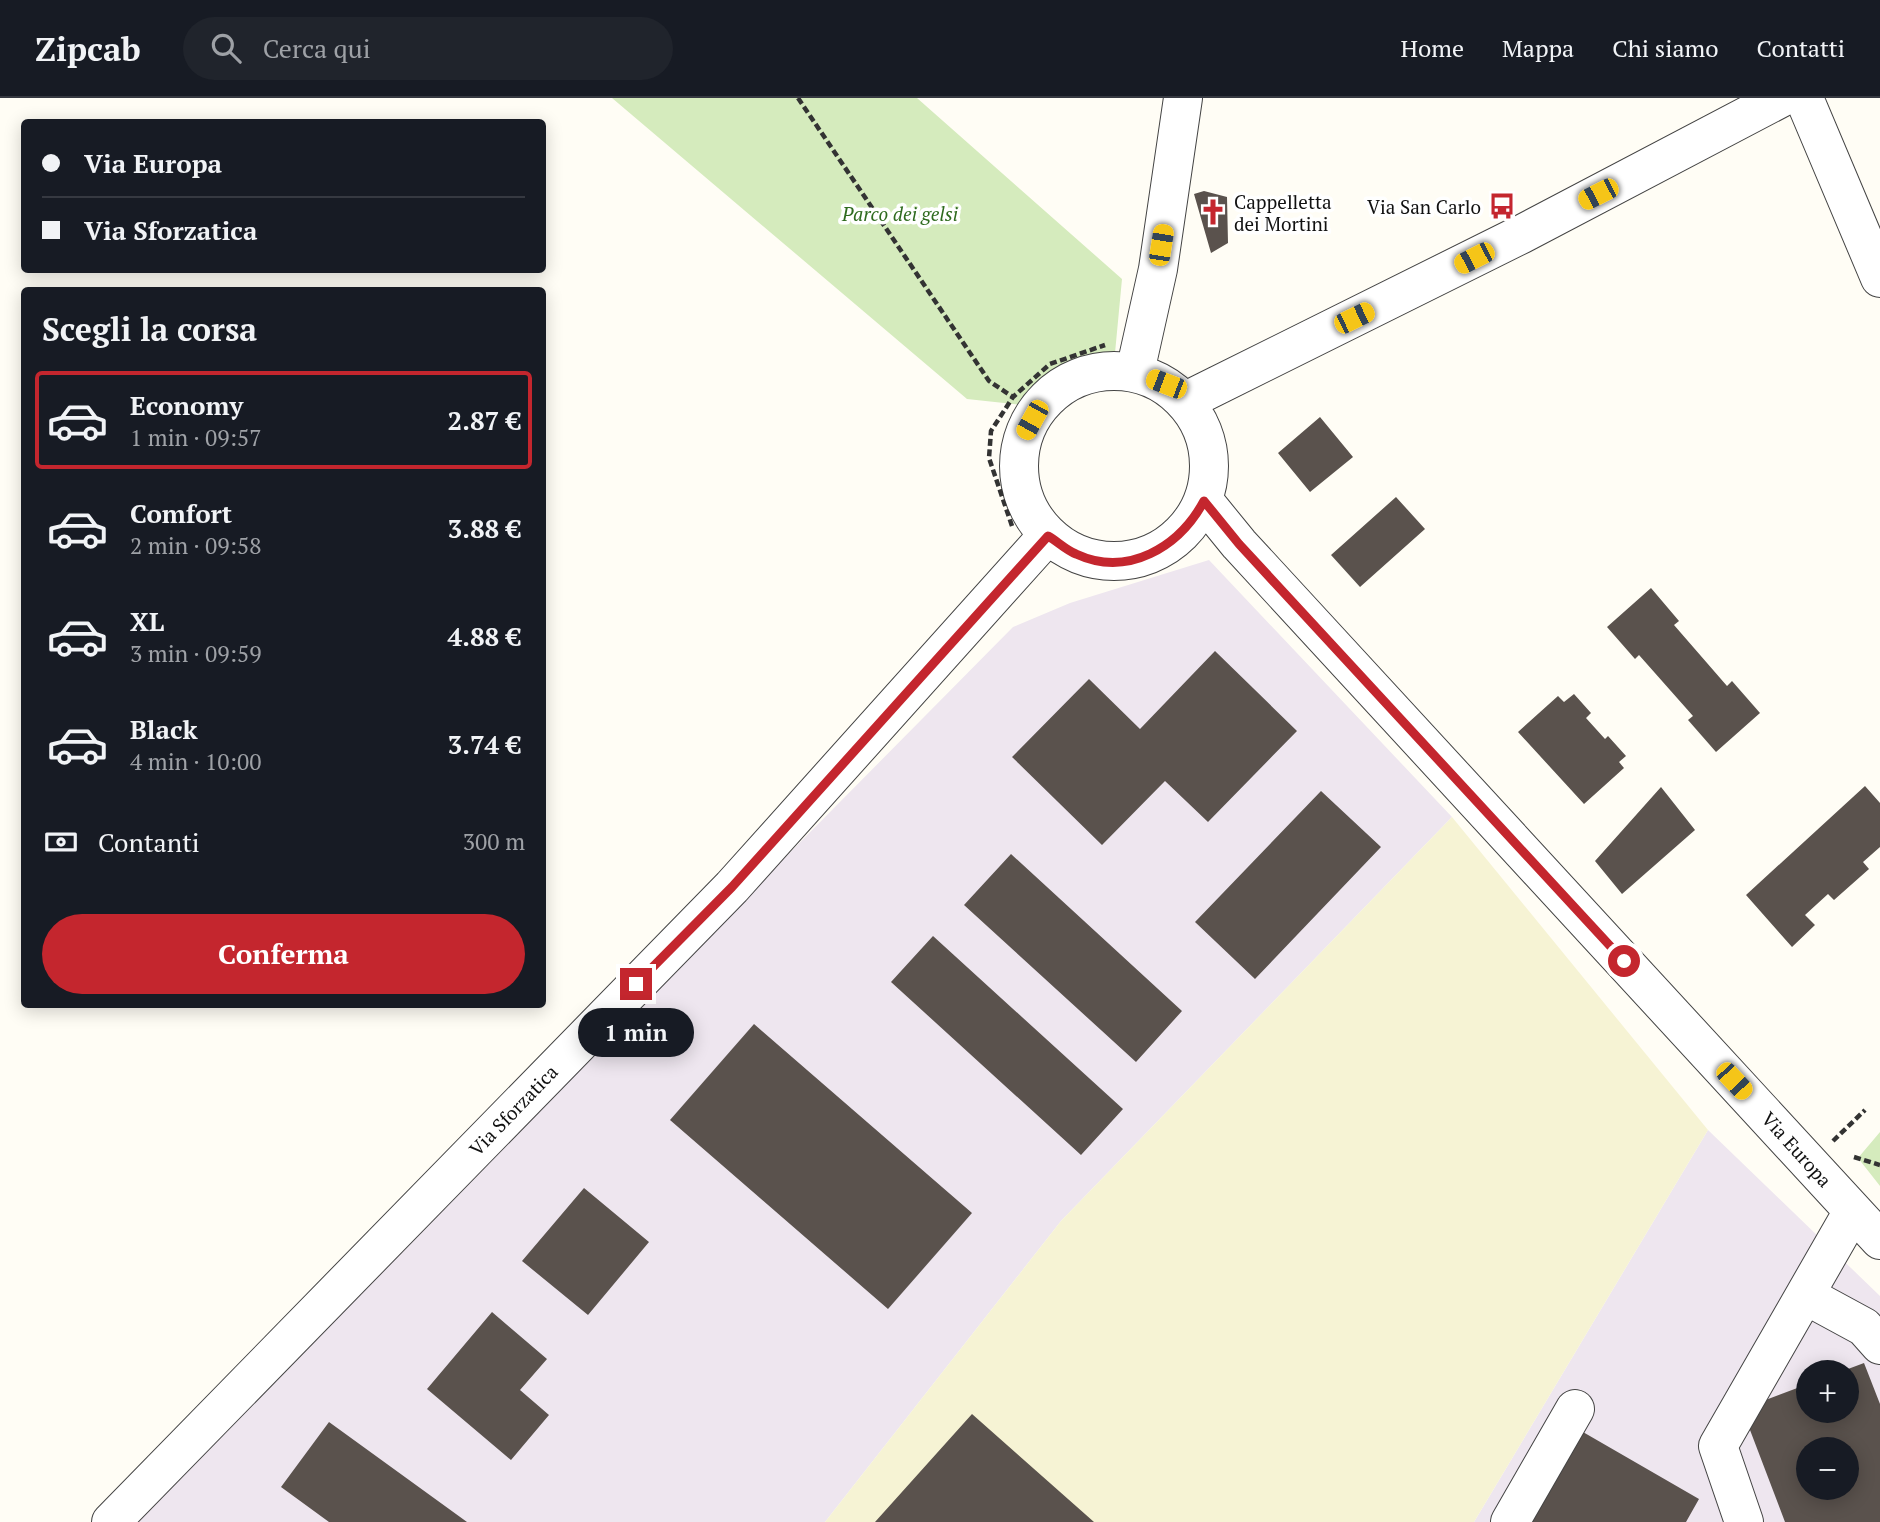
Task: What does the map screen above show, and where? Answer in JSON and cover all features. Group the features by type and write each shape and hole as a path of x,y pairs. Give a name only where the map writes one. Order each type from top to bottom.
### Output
{"street":[{"path":"1135,372 1158,270 1183,98"},
{"path":"1186,401 1522,234 1780,98"},
{"path":"1804,98 1880,278"},
{"path":"1105,371 1135,372 1166,384 1186,401 1206,436 1211,468 1204,501 1194,520 1170,544 1140,558 1108,562 1076,554 1048,536 1035,519 1021,488 1019,455 1023,435 1040,405 1065,383 1083,375 1105,371"},
{"name":"Via Europa","path":"1204,501 1239,544 1880,1240"},
{"name":"Via Sforzatica","path":"111,1522 732,887 1048,536"},
{"path":"1744,1522 1717,1446 1853,1211"},
{"path":"1805,1294 1864,1327 1880,1345"},
{"path":"1510,1522 1575,1409"}],"path":[{"path":"798,98 989,381 1013,397"},
{"path":"1838,1149 1832,1143 1866,1110"},
{"path":"1850,1156 1880,1165"}],"shaded area":[{"path":"1209,560 1452,817 1061,1221 825,1522 128,1522 1013,627 1070,603"},
{"path":"1452,817 1708,1130 1474,1522 825,1522 1061,1221"},
{"path":"1708,1130 1880,1296 1880,1522 1474,1522"}],"green space":[{"name":"Parco dei gelsi","path":"612,98 917,98 1122,279 1115,353 1073,370 1031,406 967,399"},
{"path":"1880,1132 1880,1186 1858,1158"}],"building":[{"name":"Cappelletta dei Mortini","path":"1204,191 1227,197 1228,243 1211,253 1194,194"},
{"path":"1320,417 1353,457 1310,492 1278,453"},
{"path":"1396,497 1425,529 1360,587 1331,555"},
{"path":"1651,588 1679,621 1674,625 1727,686 1732,681 1760,713 1716,752 1688,720 1693,716 1639,655 1635,659 1607,627"},
{"path":"1215,651 1297,731 1208,822 1165,781 1102,845 1012,757 1089,679 1140,729"},
{"path":"1574,694 1591,713 1586,718 1605,739 1608,736 1626,756 1619,762 1624,768 1584,804 1518,732 1558,696 1564,702"},
{"path":"1865,786 1880,803 1880,847 1863,862 1869,869 1834,900 1828,894 1805,915 1815,925 1792,947 1746,895"},
{"path":"1661,787 1695,830 1622,894 1595,861"},
{"path":"1321,791 1381,847 1255,979 1195,922"},
{"path":"1011,854 1182,1011 1136,1062 964,905"},
{"path":"933,936 1123,1109 1081,1155 891,982"},
{"path":"754,1024 972,1213 888,1309 670,1120"},
{"path":"584,1188 649,1242 588,1315 522,1261"},
{"path":"492,1312 547,1359 520,1390 549,1415 511,1460 427,1389"},
{"path":"1864,1363 1880,1404 1880,1522 1785,1522 1742,1409 1796,1389 1796,1423 1859,1423 1859,1365"},
{"path":"972,1414 1094,1522 875,1522"},
{"path":"329,1422 467,1522 329,1522 281,1487"},
{"path":"1576,1428 1699,1499 1686,1522 1521,1522"}],"place":[{"name":"Via San Carlo","path":"1502,206"},
{"name":"Cappelletta dei Mortini","path":"1213,212"}],"route":[{"path":"636,984 732,887 1048,536 1076,554 1108,562 1140,558 1170,544 1194,520 1204,501 1239,544 1624,961"}]}
